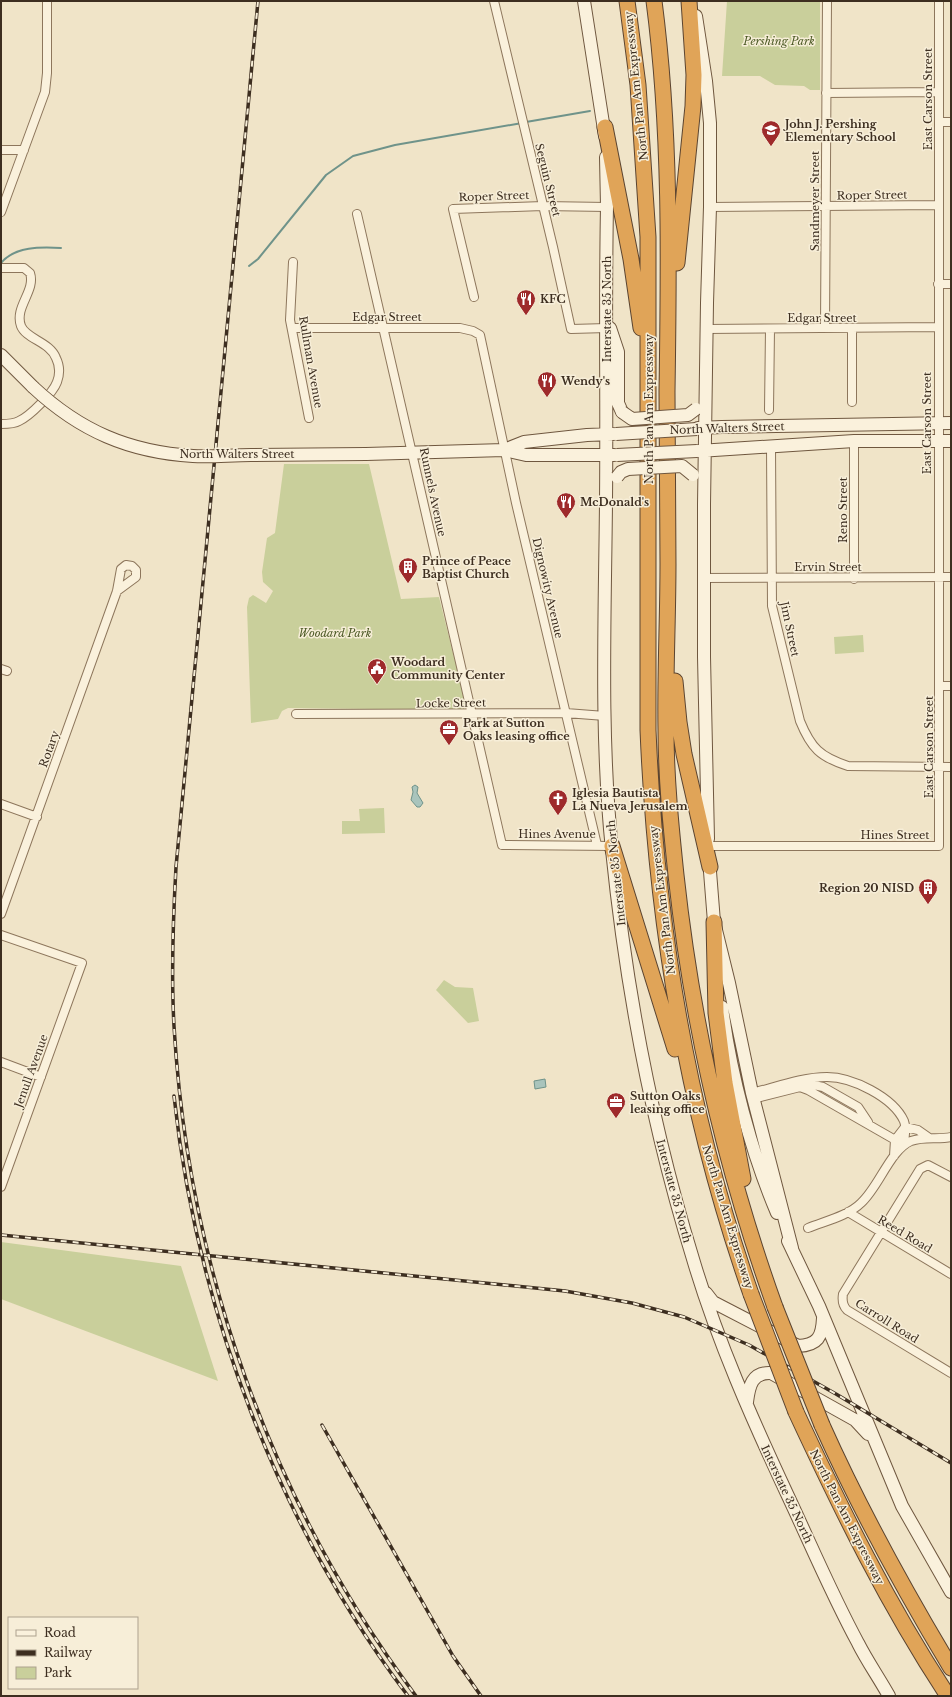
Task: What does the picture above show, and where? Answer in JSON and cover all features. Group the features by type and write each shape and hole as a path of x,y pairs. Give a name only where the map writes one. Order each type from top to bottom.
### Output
{"highway":[{"path":"667,412 676,274 693,106 694,75 689,1"},
{"name":"North Pan Am Expressway","path":"654,4 661,64 667,150 669,254 666,731 672,841 687,960 705,1062 737,1192 767,1286 822,1425 874,1535 911,1602 951,1668"},
{"name":"North Pan Am Expressway","path":"628,7 638,85 646,191 649,289 648,730 650,782 657,868 670,970 688,1068 712,1169 734,1244 751,1294 796,1412 864,1554 909,1634 947,1693"},
{"path":"605,126 636,288 648,410"},
{"path":"668,564 678,722 710,867"},
{"path":"604,845 672,1036 711,1188 719,1211 734,1244"},
{"path":"714,922 716,1013 721,1059 746,1192 767,1286"}],"main road":[{"name":"Interstate 35 North","path":"584,1 605,126 607,207 607,324 611,455 606,498 604,845 641,1052 661,1142 693,1262 722,1345 761,1437 833,1592 858,1643 889,1696"},
{"path":"692,1 696,16 709,106 710,207 706,369 701,428 704,504 704,686 707,825 714,922 723,1014 736,1083 753,1146 770,1197 823,1317 902,1506 951,1592"},
{"path":"607,324 618,352 618,403 622,412 632,418 688,415 696,409 706,369"},
{"name":"North Walters Street","path":"1,355 50,403 80,424 113,440 150,451 200,456 413,454 504,450 526,455 611,455 771,447 854,441 951,441"},
{"name":"North Walters Street","path":"504,450 524,442 701,428 951,423"},
{"path":"606,498 617,477 621,472 628,469 682,466 693,475 704,504"},
{"path":"714,922 729,983 752,1096 792,1248"},
{"path":"704,1290 713,1302 798,1346 807,1346 814,1343 821,1334 823,1317"},
{"path":"747,1402 748,1390 756,1376 764,1373 771,1373 855,1420 874,1441"}],"street":[{"path":"1,212 46,86 47,1"},
{"name":"Seguin Street","path":"494,1 571,329 607,324"},
{"name":"Sandmeyer Street","path":"825,328 827,1"},
{"name":"East Carson Street","path":"938,2 939,846"},
{"path":"826,93 939,92"},
{"path":"939,122 951,122"},
{"path":"1,150 24,150"},
{"name":"Roper Street","path":"710,207 938,205"},
{"name":"Roper Street","path":"474,297 453,209 543,206 607,207"},
{"name":"Runnels Avenue","path":"357,214 502,845"},
{"name":"Rullman Avenue","path":"293,262 290,313 310,418"},
{"path":"1,424 14,423 26,417 50,393 57,382 60,369 56,356 52,351 43,342 24,331 21,326 20,313 31,282 30,273 24,268 3,268"},
{"path":"938,284 951,284"},
{"name":"Edgar Street","path":"706,329 852,329 938,327"},
{"name":"Edgar Street","path":"292,328 460,328 473,331 480,335"},
{"path":"769,410 770,329"},
{"path":"852,329 852,402"},
{"name":"Dignowity Avenue","path":"480,335 504,450 566,713 604,845"},
{"name":"Reno Street","path":"854,441 854,579"},
{"name":"Jim Street","path":"771,447 772,606 800,721 806,736 812,746 822,755 832,761 848,766 951,767"},
{"name":"Ervin Street","path":"704,578 854,579 951,577"},
{"name":"Rotary","path":"1,914 117,592"},
{"path":"940,686 951,686"},
{"name":"Locke Street","path":"296,714 566,713 605,716"},
{"path":"1,804 37,817"},
{"name":"Hines Avenue","path":"502,845 604,845"},
{"name":"Hines Street","path":"709,846 939,846"},
{"name":"Jenull Avenue","path":"1,935 82,963 2,1184"},
{"path":"1,1062 41,1077"},
{"path":"752,1096 812,1078 828,1077 847,1080 888,1100 904,1121 904,1145"},
{"path":"752,1096 814,1085 823,1088 858,1107 870,1125 904,1145"},
{"path":"905,1127 918,1130 928,1137"},
{"path":"894,1156 895,1140 905,1127"},
{"path":"808,1228 848,1212 861,1204 873,1189 894,1156 904,1145 911,1141 928,1137 951,1137"},
{"path":"881,1232 920,1169 928,1165 951,1177"},
{"name":"Reed Road","path":"848,1212 951,1274"},
{"name":"Carroll Road","path":"881,1232 843,1294 842,1300 844,1307 951,1373"}],"green space":[{"name":"Pershing Park","path":"727,1 820,1 820,90 810,90 804,86 775,85 760,76 722,76"},
{"name":"Woodard Park","path":"284,464 369,464 401,599 439,597 466,705 465,708 461,710 288,708 282,711 278,719 251,723 247,607 249,598 253,595 266,603 273,591 263,582 262,572 267,538 275,533"},
{"path":"863,635 864,652 835,654 834,637"},
{"path":"384,808 385,833 342,834 342,821 360,821 359,809"},
{"path":"444,980 455,987 473,988 479,1021 468,1023 436,990"},
{"path":"1,1242 181,1266 218,1381 1,1299"}],"water":[{"path":"415,785 418,787 417,793 423,803 420,807 417,807 411,800 413,792 412,787"},
{"path":"545,1079 546,1087 535,1089 534,1081"}],"waterway":[{"path":"526,122 590,111"},
{"path":"249,266 258,259 326,175 353,156 395,145 522,123"},
{"path":"1,263 13,253 37,248 61,248"}],"railway":[{"path":"258,1 176,867 173,986 174,1026 182,1116 197,1206 218,1293 246,1379 279,1463 319,1544 365,1621 416,1696"},
{"path":"174,1096 185,1176 202,1256 224,1335 251,1412 283,1487 320,1560 362,1630 408,1696"},
{"path":"1,1235 565,1291 632,1303 684,1317 749,1345 836,1394 951,1463"},
{"path":"322,1425 453,1656 481,1696"}],"place":[{"name":"John J. Pershing Elementary School","path":"771,147"},
{"name":"KFC","path":"526,316"},
{"name":"Wendy's","path":"547,398"},
{"name":"McDonald's","path":"566,519"},
{"name":"Prince of Peace Baptist Church","path":"408,584"},
{"name":"Woodard Community Center","path":"377,685"},
{"name":"Park at Sutton Oaks leasing office","path":"449,746"},
{"name":"Iglesia Bautista La Nueva Jerusalem","path":"558,816"},
{"name":"Region 20 NISD","path":"928,905"},
{"name":"Sutton Oaks leasing office","path":"616,1119"}]}
